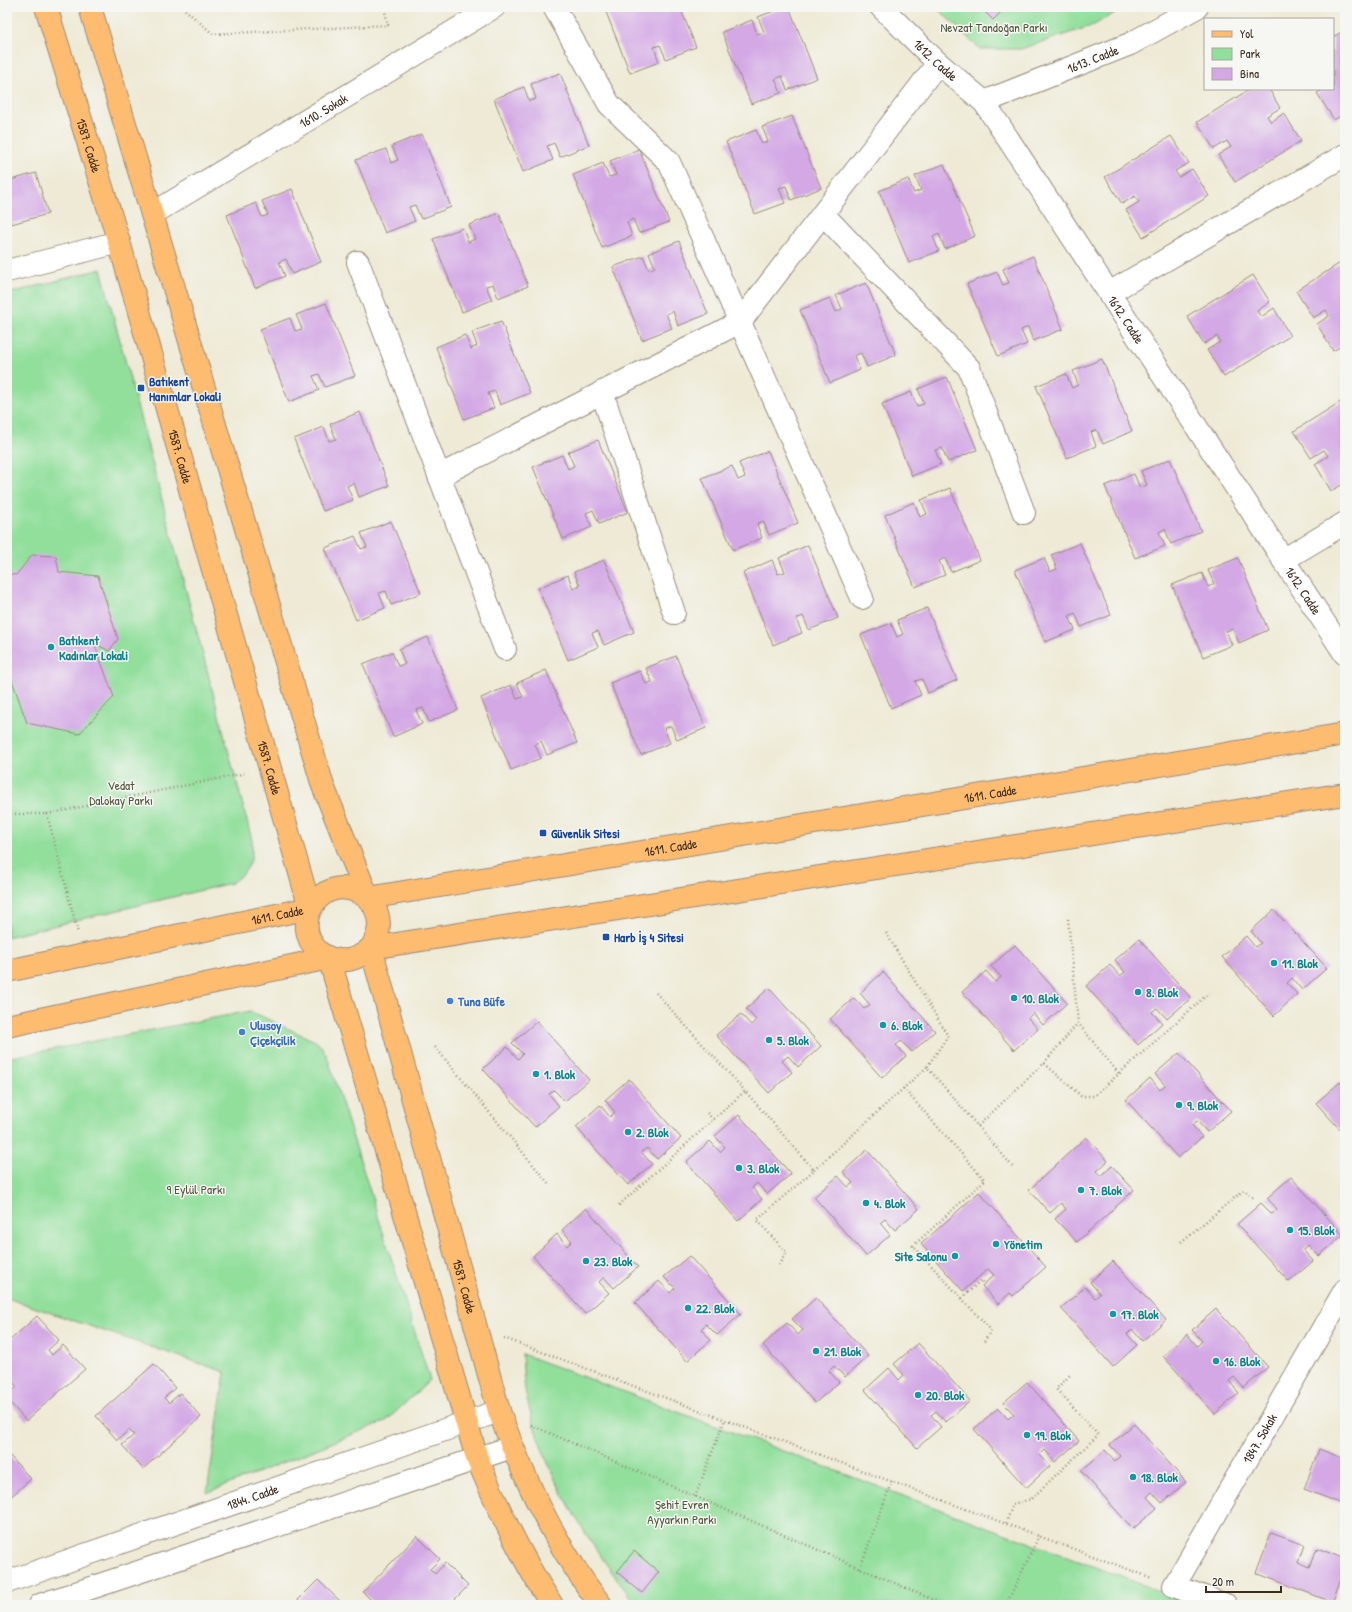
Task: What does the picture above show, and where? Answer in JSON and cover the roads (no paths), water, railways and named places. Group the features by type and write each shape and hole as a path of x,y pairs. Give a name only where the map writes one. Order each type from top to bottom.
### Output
{"main road":[{"name":"1587. Cadde","path":"46,7 120,242 310,908"},
{"path":"90,7 323,786 368,898 374,904 378,915 379,927 377,939 371,948 362,956 351,960 340,961 329,958 319,952 311,942 307,931 307,919 310,908"},
{"name":"1611. Cadde","path":"7,971 310,908 317,898 335,889 345,888 354,890 368,898 1345,734"},
{"path":"371,948 1345,794"},
{"name":"1587. Cadde","path":"371,948 499,1412 531,1491 562,1548 601,1605"},
{"path":"7,1026 329,958"},
{"path":"329,958 476,1458 512,1535 552,1605"}],"street":[{"name":"1610. Sokak","path":"152,214 494,7"},
{"path":"554,7 609,104 669,162 862,598"},
{"name":"1612. Cadde","path":"881,7 938,63 984,102 1345,654"},
{"name":"1613. Cadde","path":"984,102 1130,44 1197,7"},
{"path":"439,476 740,322 938,63"},
{"path":"1109,294 1345,155"},
{"path":"823,214 969,368 1024,513"},
{"path":"7,271 120,242"},
{"path":"358,262 505,649"},
{"path":"602,392 674,613"},
{"path":"1284,560 1345,522"},
{"name":"1847. Sokak","path":"1226,1605 1174,1586 1345,1290"},
{"name":"1844. Cadde","path":"7,1582 499,1412"},
{"path":"40,1605 512,1447"}],"place":[{"name":"Batıkent Hanımlar Lokali","path":"141,388"},
{"name":"Batıkent Kadınlar Lokali","path":"51,647"},
{"name":"Güvenlik Sitesi","path":"543,833"},
{"name":"Harb İş 4 Sitesi","path":"606,937"},
{"name":"11. Blok","path":"1274,963"},
{"name":"8. Blok","path":"1138,992"},
{"name":"10. Blok","path":"1014,998"},
{"name":"Tuna Büfe","path":"450,1001"},
{"name":"6. Blok","path":"883,1025"},
{"name":"Ulusoy Çiçekçilik","path":"242,1032"},
{"name":"5. Blok","path":"769,1040"},
{"name":"1. Blok","path":"536,1074"},
{"name":"9. Blok","path":"1179,1105"},
{"name":"2. Blok","path":"628,1132"},
{"name":"3. Blok","path":"739,1168"},
{"name":"7. Blok","path":"1081,1190"},
{"name":"4. Blok","path":"866,1203"},
{"name":"15. Blok","path":"1290,1230"},
{"name":"Yönetim","path":"996,1244"},
{"name":"Site Salonu","path":"955,1256"},
{"name":"23. Blok","path":"586,1261"},
{"name":"22. Blok","path":"688,1308"},
{"name":"17. Blok","path":"1113,1314"},
{"name":"21. Blok","path":"816,1351"},
{"name":"16. Blok","path":"1216,1361"},
{"name":"20. Blok","path":"918,1395"},
{"name":"19. Blok","path":"1027,1435"},
{"name":"18. Blok","path":"1133,1477"}],"park label":[{"name":"Nevzat Tandoğan Parkı","path":"994,27"},
{"name":"Vedat Dalokay Parkı","path":"121,792"},
{"name":"9 Eylül Parkı","path":"196,1189"},
{"name":"Şehit Evren Ayyarkın Parkı","path":"682,1512"}]}
